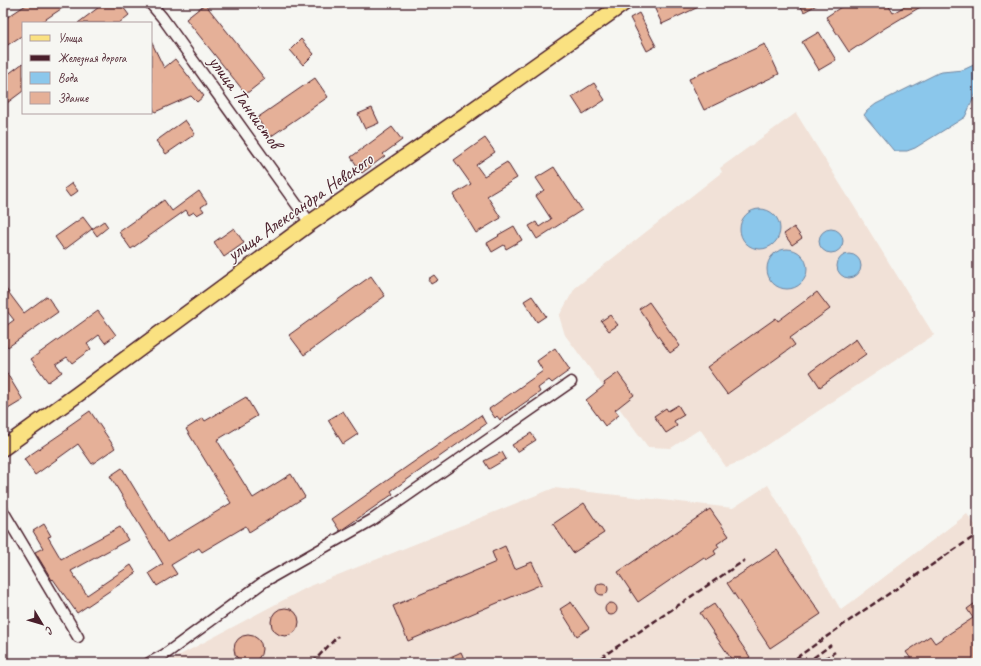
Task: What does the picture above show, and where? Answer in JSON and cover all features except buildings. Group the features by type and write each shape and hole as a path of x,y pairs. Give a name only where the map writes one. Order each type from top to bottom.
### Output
{"main road":[{"name":"улица Александра Невского","path":"3,448 310,223 624,3"}],"street":[{"name":"улица Танкистов","path":"150,3 162,16 310,223"},
{"path":"149,663 164,655 265,581 372,520 571,382"},
{"path":"3,512 78,636"}],"shaded area":[{"path":"796,113 934,335 742,461 726,467 700,429 671,448 648,447 565,335 559,316 575,288 722,172 720,168"},
{"path":"768,485 841,610 967,514 978,529 978,663 165,663 308,587 554,488 733,508"}],"water":[{"path":"978,63 978,92 976,93 965,117 915,148 907,151 894,151 864,115 876,104 936,74 963,70"},
{"path":"756,209 764,209 771,212 777,218 780,229 777,240 771,246 764,249 756,249 749,246 743,240 740,233 740,225 743,218 749,212"},
{"path":"831,229 840,232 843,241 840,250 831,253 822,250 819,241 822,232"},
{"path":"791,249 798,252 804,258 807,269 806,277 798,286 791,289 783,289 776,286 768,277 767,265 770,258 779,250"},
{"path":"849,254 858,257 861,266 858,275 849,278 840,275 837,266 840,257"}],"railway":[{"path":"789,663 863,611 978,534"},
{"path":"593,663 745,560"},
{"path":"312,663 338,636"},
{"path":"806,663 831,645"},
{"path":"816,663 835,652"}]}
